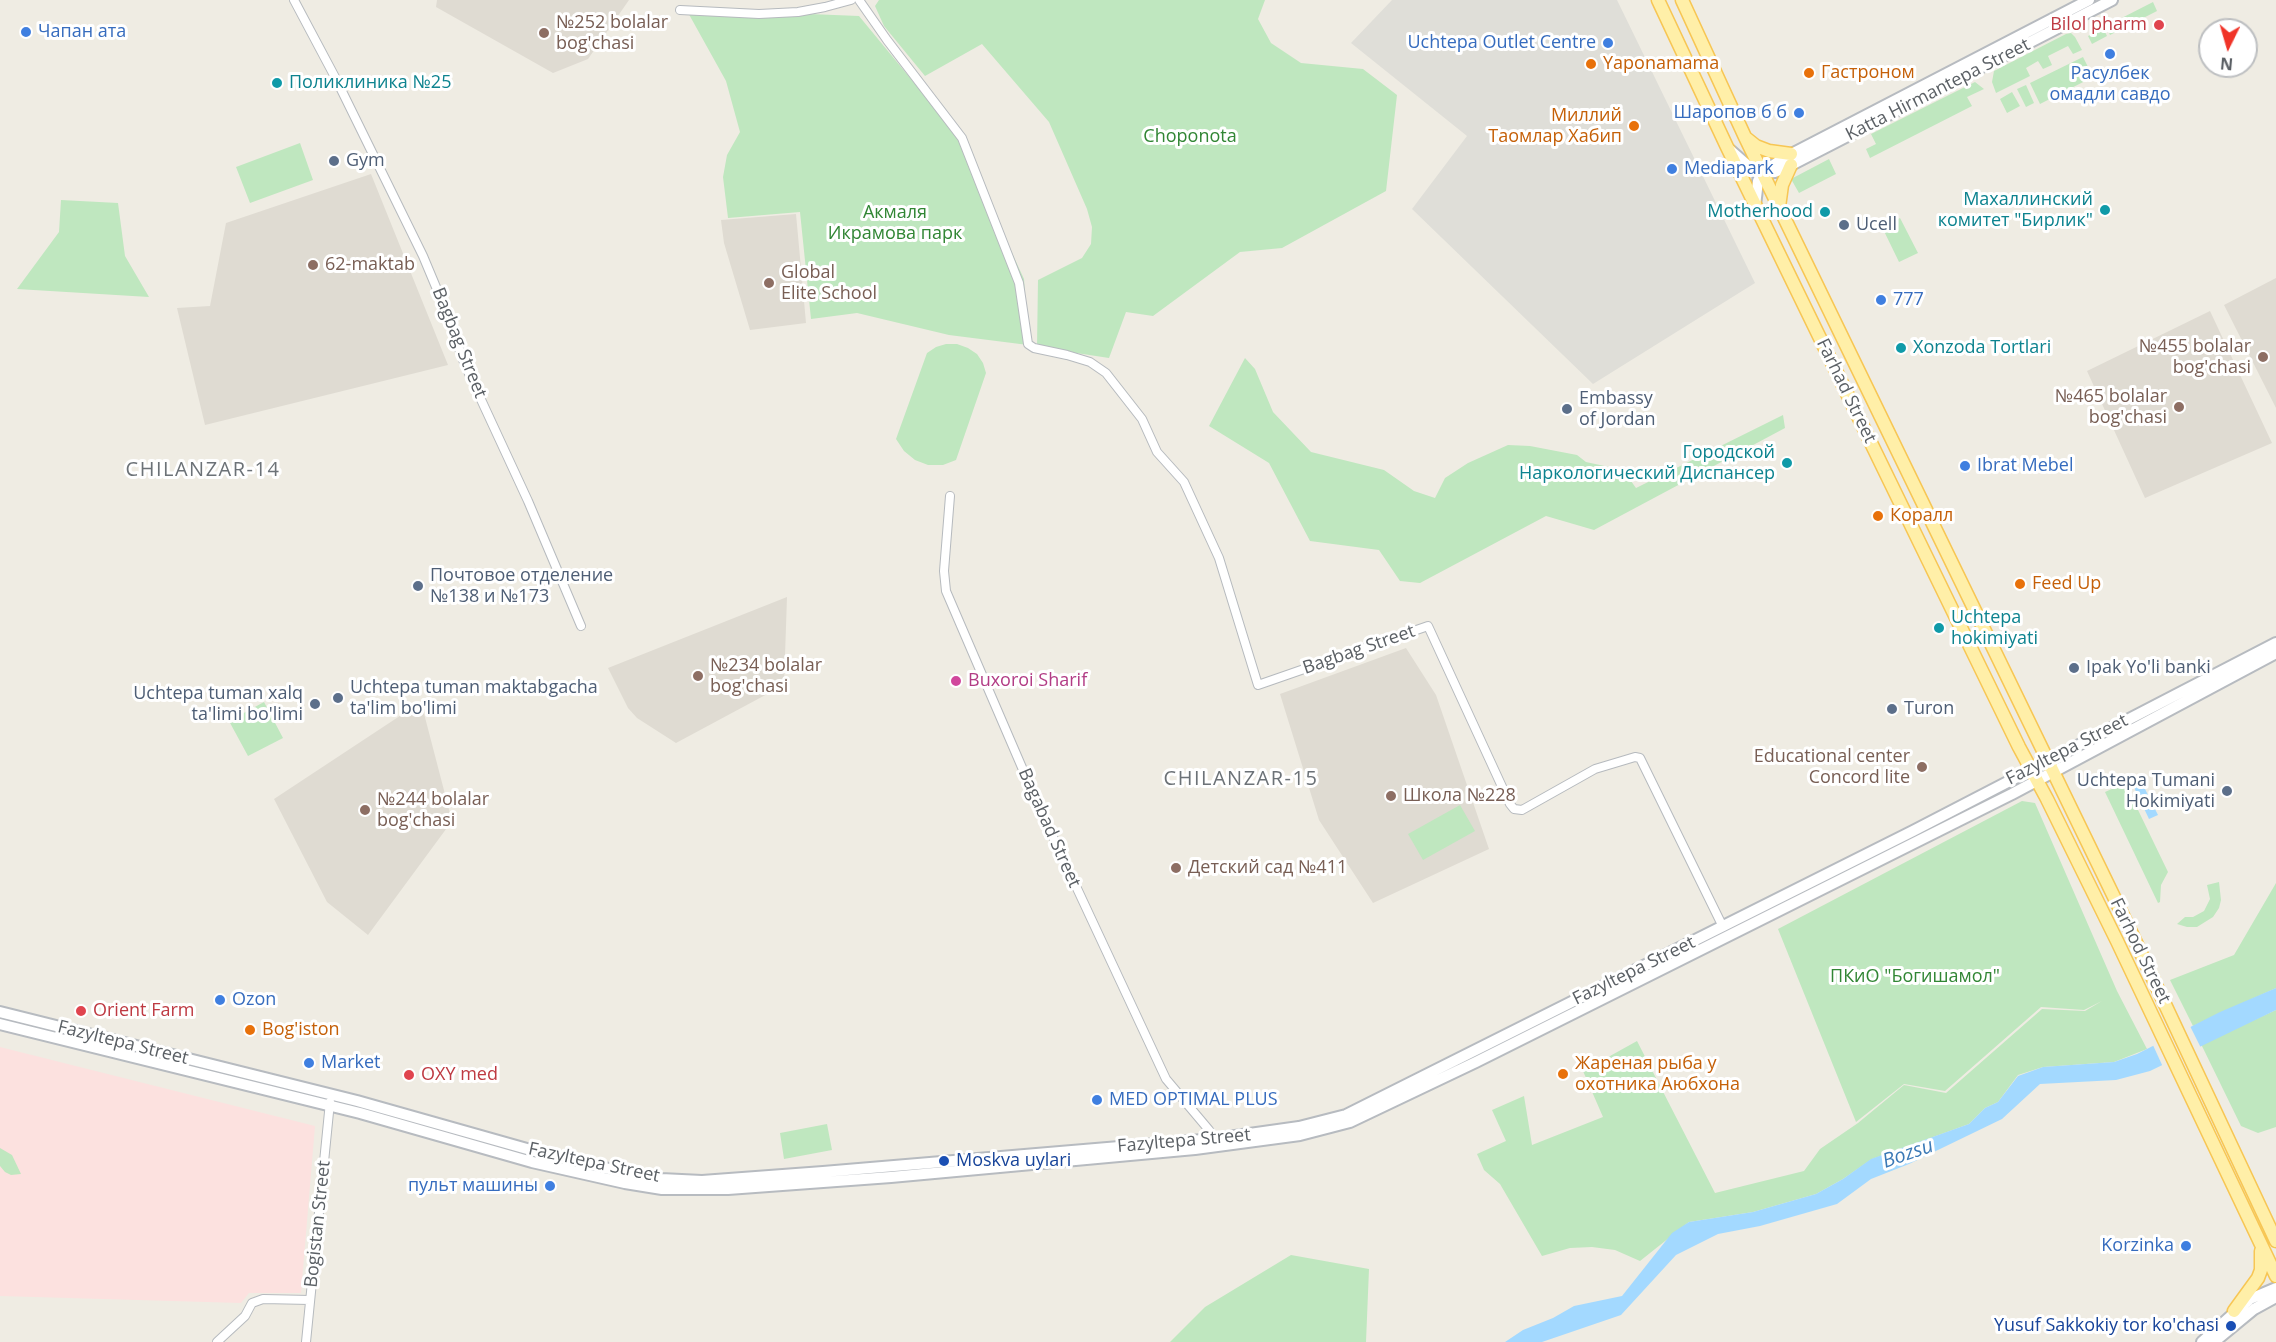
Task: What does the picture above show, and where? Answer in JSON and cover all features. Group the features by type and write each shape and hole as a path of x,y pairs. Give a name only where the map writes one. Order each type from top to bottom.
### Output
{"main road":[{"name":"Farhad Street","path":"1658,0 1755,206 2037,780"},
{"name":"Farhad Street","path":"1682,0 1762,173 2050,766"},
{"name":"Katta Hirmаntepa Street","path":"1791,160 2089,0"},
{"name":"Katta Hirmаntepa Street","path":"1762,173 2112,0"},
{"path":"1745,137 1756,146 1791,160 1782,184 1779,208"},
{"path":"1727,147 1754,171 1762,173 1758,181 1755,206"},
{"name":"Fazyltepa Street","path":"0,1024 442,1124 534,1152 626,1173 679,1180 702,1181 1300,1135 1350,1122 1476,1062 2037,780 2050,766 2276,643"},
{"name":"Fazyltepa Street","path":"1214,1143 1299,1127 1346,1115 1723,927 2030,769 2050,766 2276,653"},
{"name":"Farhod Street","path":"2050,766 2226,1131 2276,1241"},
{"name":"Farhod Street","path":"2037,780 2117,941 2276,1276"},
{"name":"Fazyltepa Street","path":"0,1012 331,1100"},
{"path":"2234,1311 2253,1287 2261,1270 2260,1244"},
{"path":"2202,1342 2250,1299 2276,1288"},
{"path":"2214,1342 2254,1309 2276,1297"}],"street":[{"name":"Bagbag Street","path":"294,0 336,79 423,256 465,365 528,501 581,626"},
{"path":"680,10 759,14 798,12 851,0"},
{"name":"Bagbag Street","path":"859,0 913,76 962,138 1019,283 1029,344 1034,348 1090,362 1106,373 1142,419 1157,452 1184,482 1219,558 1258,685 1428,626 1510,804 1522,810 1595,769 1635,757 1640,758 1646,766 1662,806 1723,927"},
{"name":"Bagabad Street","path":"950,496 944,570 946,591 1039,807 1166,1079 1209,1130 1214,1143"},
{"name":"Bogistan Street","path":"306,1342 331,1100"},
{"path":"217,1342 245,1316 252,1303 263,1299 310,1300"}],"shaded area":[{"name":"№252 bolalar bog'chasi","path":"437,0 629,0 588,59 553,73 436,7"},
{"path":"1392,0 1617,0 1755,283 1593,384 1412,209 1467,136 1351,43"},
{"name":"62-maktab","path":"371,174 448,365 205,425 177,308 210,306 226,223"},
{"name":"Global Elite School","path":"796,214 806,323 750,330 724,243 721,220"},
{"name":"№455 bolalar bog'chasi","path":"2276,278 2276,408 2224,305"},
{"name":"№465 bolalar bog'chasi","path":"2210,311 2272,443 2145,498 2087,371"},
{"name":"№234 bolalar bog'chasi","path":"787,597 784,685 676,743 637,718 628,708 608,668"},
{"name":"Школа №228","path":"1406,648 1436,695 1489,849 1373,903 1319,820 1280,694"},
{"name":"№244 bolalar bog'chasi","path":"421,702 452,821 368,935 327,902 274,799"},
{"path":"0,1047 315,1126 301,1293 249,1293 241,1303 0,1296"}],"green space":[{"name":"Choponota","path":"879,0 1265,0 1258,19 1271,43 1301,63 1363,69 1397,95 1386,191 1282,248 1240,252 1153,316 1126,312 1109,358 1037,347 1038,280 1082,258 1091,244 1092,227 1087,209 1049,122 982,44 925,76 884,26 875,6"},
{"path":"2153,2 2157,11 2110,35 2106,26"},
{"name":"Акмаля Икрамова парк","path":"686,9 859,16 958,136 1024,279 1028,345 949,335 857,313 811,319 800,212 728,218 723,177 727,155 740,132 726,81"},
{"path":"2103,28 2107,36 2092,44 2088,36"},
{"path":"2071,33 2082,50 2073,54 2068,46 2048,56 2052,65 2043,69 2038,61 2026,68 2030,76 1996,93 1992,82 1994,71"},
{"path":"2083,57 2093,77 2040,104 2030,83"},
{"path":"1975,82 1984,89 1967,97 1972,106 1870,158 1866,149 1876,144 1871,134"},
{"path":"2026,85 2034,103 2026,107 2017,89"},
{"path":"2012,92 2020,106 2007,113 2000,99"},
{"path":"300,143 313,180 250,203 236,167"},
{"path":"1829,159 1836,174 1799,193 1791,179"},
{"path":"61,200 118,203 125,256 149,297 17,289 59,232"},
{"path":"1900,218 1918,253 1899,262 1882,227"},
{"path":"946,344 957,344 977,354 986,373 956,460 943,465 928,465 915,460 904,451 896,439 927,353"},
{"path":"1245,358 1255,369 1273,412 1311,452 1384,470 1414,491 1435,498 1445,478 1468,463 1508,445 1530,446 1577,455 1586,462 1623,470 1636,488 1783,415 1785,428 1594,530 1546,516 1420,583 1400,581 1379,550 1310,541 1269,463 1209,426"},
{"path":"264,702 283,738 248,756 229,721"},
{"path":"2125,783 2168,872 2161,885 2160,902 2158,903 2105,792"},
{"name":"ПКиО \"Богишамол\"","path":"2022,801 2035,803 2117,991 2147,1049 2114,1062 2043,1067 2018,1075 1998,1102 1985,1108 1969,1124 1872,1159 1816,1194 1753,1212 1689,1222 1640,1261 1615,1250 1592,1247 1570,1248 1542,1256 1500,1184 1484,1170 1477,1154 1506,1141 1492,1110 1524,1096 1532,1145 1603,1117 1583,1071 1637,1041 1715,1193 1804,1171 1820,1149 1858,1123 1904,1085 1946,1093 2042,1009 2085,1011 2102,1001 2084,1010 2041,1007 1945,1091 1904,1084 1856,1122 1778,929"},
{"path":"1460,805 1475,831 1423,860 1408,834"},
{"path":"2219,882 2221,900 2213,917 2197,927 2177,924 2185,917 2193,917 2204,911 2210,899 2207,885"},
{"path":"2276,883 2276,988 2193,1026 2170,980 2234,955"},
{"path":"2276,1010 2276,1127 2258,1133 2241,1126 2201,1044"},
{"path":"827,1124 832,1150 784,1159 780,1133"},
{"path":"0,1148 12,1155 21,1174 11,1175 0,1166"},
{"path":"1291,1255 1369,1269 1366,1342 1170,1342 1205,1307"}],"water":[{"path":"2139,777 2158,815 2149,819 2131,781"},
{"name":"Bozsu","path":"2276,988 2276,1010 2150,1071 2116,1080 2040,1084 2002,1119 1909,1164 1871,1179 1837,1204 1760,1226 1718,1234 1676,1255 1621,1315 1542,1342 1505,1342 1523,1330 1553,1318 1574,1306 1622,1296 1672,1233 1689,1222 1753,1212 1816,1194 1843,1179 1871,1159 1969,1124 1985,1108 1998,1102 2018,1076 2043,1067 2114,1062 2137,1054 2220,1012"}],"pier":[{"path":"2189,1024 2201,1048 2163,1067 2152,1043"}],"place":[{"name":"Bilol pharm","path":"2159,25"},
{"name":"Чапан ата","path":"26,32"},
{"name":"№252 bolalar bog'chasi","path":"544,33"},
{"name":"Uchtepa Outlet Centre","path":"1608,43"},
{"name":"Расулбек омадли савдо","path":"2110,54"},
{"name":"Yaponamama","path":"1591,64"},
{"name":"Гастроном","path":"1809,73"},
{"name":"Поликлиника №25","path":"277,83"},
{"name":"Шаропов б б","path":"1799,113"},
{"name":"Миллий Таомлар Хабип","path":"1634,126"},
{"name":"Gym","path":"334,161"},
{"name":"Mediapark","path":"1672,169"},
{"name":"Махаллинский комитет \"Бирлик\"","path":"2105,210"},
{"name":"Motherhood","path":"1825,212"},
{"name":"Ucell","path":"1844,225"},
{"name":"62-maktab","path":"313,265"},
{"name":"Global Elite School","path":"769,283"},
{"name":"777","path":"1881,300"},
{"name":"Xonzoda Tortlari","path":"1901,348"},
{"name":"№455 bolalar bog'chasi","path":"2263,357"},
{"name":"№465 bolalar bog'chasi","path":"2179,407"},
{"name":"Embassy of Jordan","path":"1567,409"},
{"name":"Городской Наркологический Диспансер","path":"1787,463"},
{"name":"Ibrat Mebel","path":"1965,466"},
{"name":"Коралл","path":"1878,516"},
{"name":"Feed Up","path":"2020,584"},
{"name":"Почтовое отделение №138 и №173","path":"418,586"},
{"name":"Uchtepa hokimiyati","path":"1939,628"},
{"name":"Ipak Yo'li banki","path":"2074,668"},
{"name":"№234 bolalar bog'chasi","path":"698,676"},
{"name":"Buxoroi Sharif","path":"956,681"},
{"name":"Uchtepa tuman maktabgacha ta'lim bo'limi","path":"338,698"},
{"name":"Uchtepa tuman xalq ta'limi bo'limi","path":"315,704"},
{"name":"Turon","path":"1892,709"},
{"name":"Educational center Concord lite","path":"1922,767"},
{"name":"Uchtepa Tumani Hokimiyati","path":"2227,791"},
{"name":"Школа №228","path":"1391,796"},
{"name":"№244 bolalar bog'chasi","path":"365,810"},
{"name":"Детский сад №411","path":"1176,868"},
{"name":"Ozon","path":"220,1000"},
{"name":"Orient Farm","path":"81,1011"},
{"name":"Bog'iston","path":"250,1030"},
{"name":"Market","path":"309,1063"},
{"name":"Жареная рыба у охотника Аюбхона","path":"1563,1074"},
{"name":"OXY med","path":"409,1075"},
{"name":"MED OPTIMAL PLUS","path":"1097,1100"},
{"name":"Moskva uylari","path":"944,1161"},
{"name":"пульт машины","path":"550,1186"},
{"name":"Korzinka","path":"2186,1246"},
{"name":"Yusuf Sakkokiy tor ko'chasi","path":"2231,1326"}],"district":[{"name":"CHILANZAR-14","path":"203,470"},
{"name":"CHILANZAR-15","path":"1241,779"}]}
